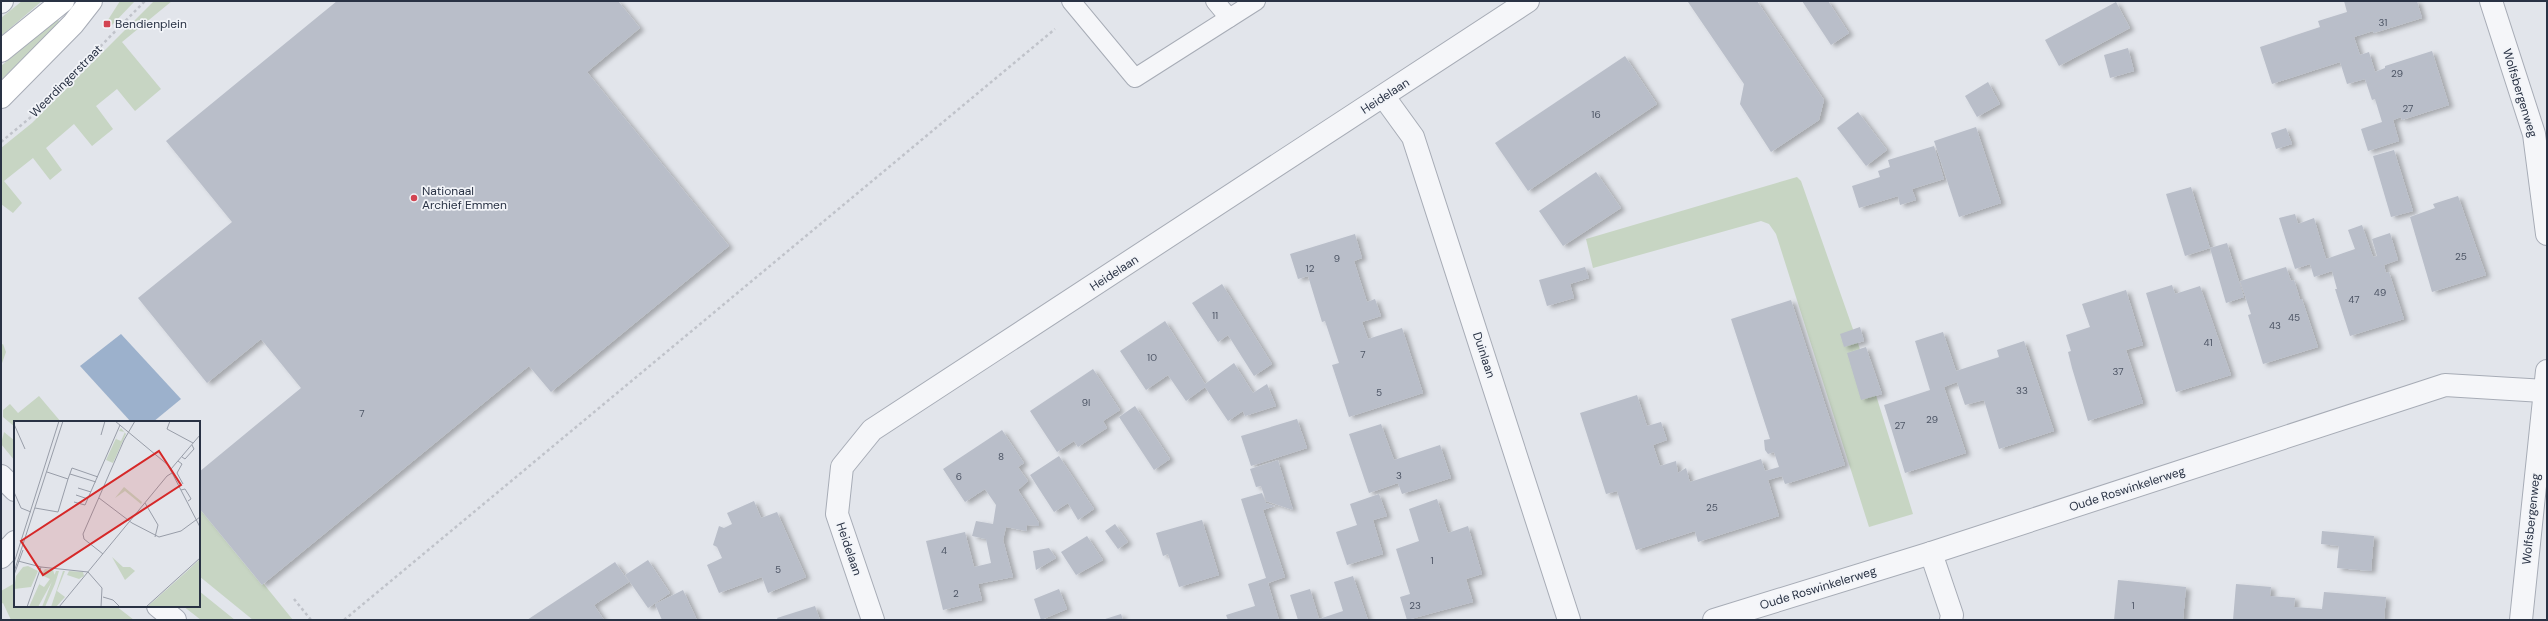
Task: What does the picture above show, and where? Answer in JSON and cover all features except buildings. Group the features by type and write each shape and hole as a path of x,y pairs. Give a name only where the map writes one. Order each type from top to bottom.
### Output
{"main road":[{"path":"1,51 63,1"},
{"path":"1,97 73,24 91,1"}],"street":[{"name":"Heidelaan","path":"873,620 837,514 842,467 872,430 1384,97 1528,1"},
{"name":"Wolfsbergenweg","path":"2491,1 2534,134 2547,234"},
{"name":"Duinlaan","path":"1384,97 1413,138 1569,620"},
{"name":"Wolfsbergenweg","path":"2521,620 2545,381"},
{"name":"Oude Roswinkelerweg","path":"1714,620 1931,553 2445,385 2545,381"},
{"path":"1,476 14,489"},
{"path":"1,556 14,543"},
{"path":"1931,553 1952,615 1951,620"},
{"path":"159,607 175,620"}],"lane":[{"path":"1215,1 1230,18"},
{"path":"1075,5 1135,78 1256,1"}],"path":[{"name":"Weerdingerstraat","path":"1,142 31,117 145,1"},
{"path":"344,620 1075,5"},
{"path":"294,599 310,620"}],"green space":[{"path":"22,1 42,1 1,36 1,18"},
{"path":"120,1 135,1 110,27 106,23"},
{"path":"154,1 172,1 122,42 161,89 135,111 117,89 96,106 113,129 92,146 74,124 46,148 62,170 50,180 33,158 4,181 22,203 13,213 1,204 1,148 32,123"},
{"path":"58,18 59,23 1,80 1,66"},
{"path":"1797,177 1801,181 1875,392 1913,514 1869,527 1776,234 1769,224 1761,221 1593,268 1586,239"},
{"path":"3,344 6,352 1,366 1,345"},
{"path":"39,396 60,421 14,421 14,426 3,417 3,410 10,404 18,413"},
{"path":"4,432 14,440 14,460 1,444"},
{"path":"200,509 262,585 263,583 293,620 253,620 200,577"},
{"path":"14,584 14,607 117,607 134,620 11,620 3,603 1,604 1,591"},
{"path":"200,592 235,620 201,620 184,607 200,607"}],"water":[{"path":"121,334 181,399 154,421 130,421 80,366"}],"place":[{"name":"Bendienplein","path":"107,24"},
{"name":"Nationaal Archief Emmen","path":"414,198"}]}
